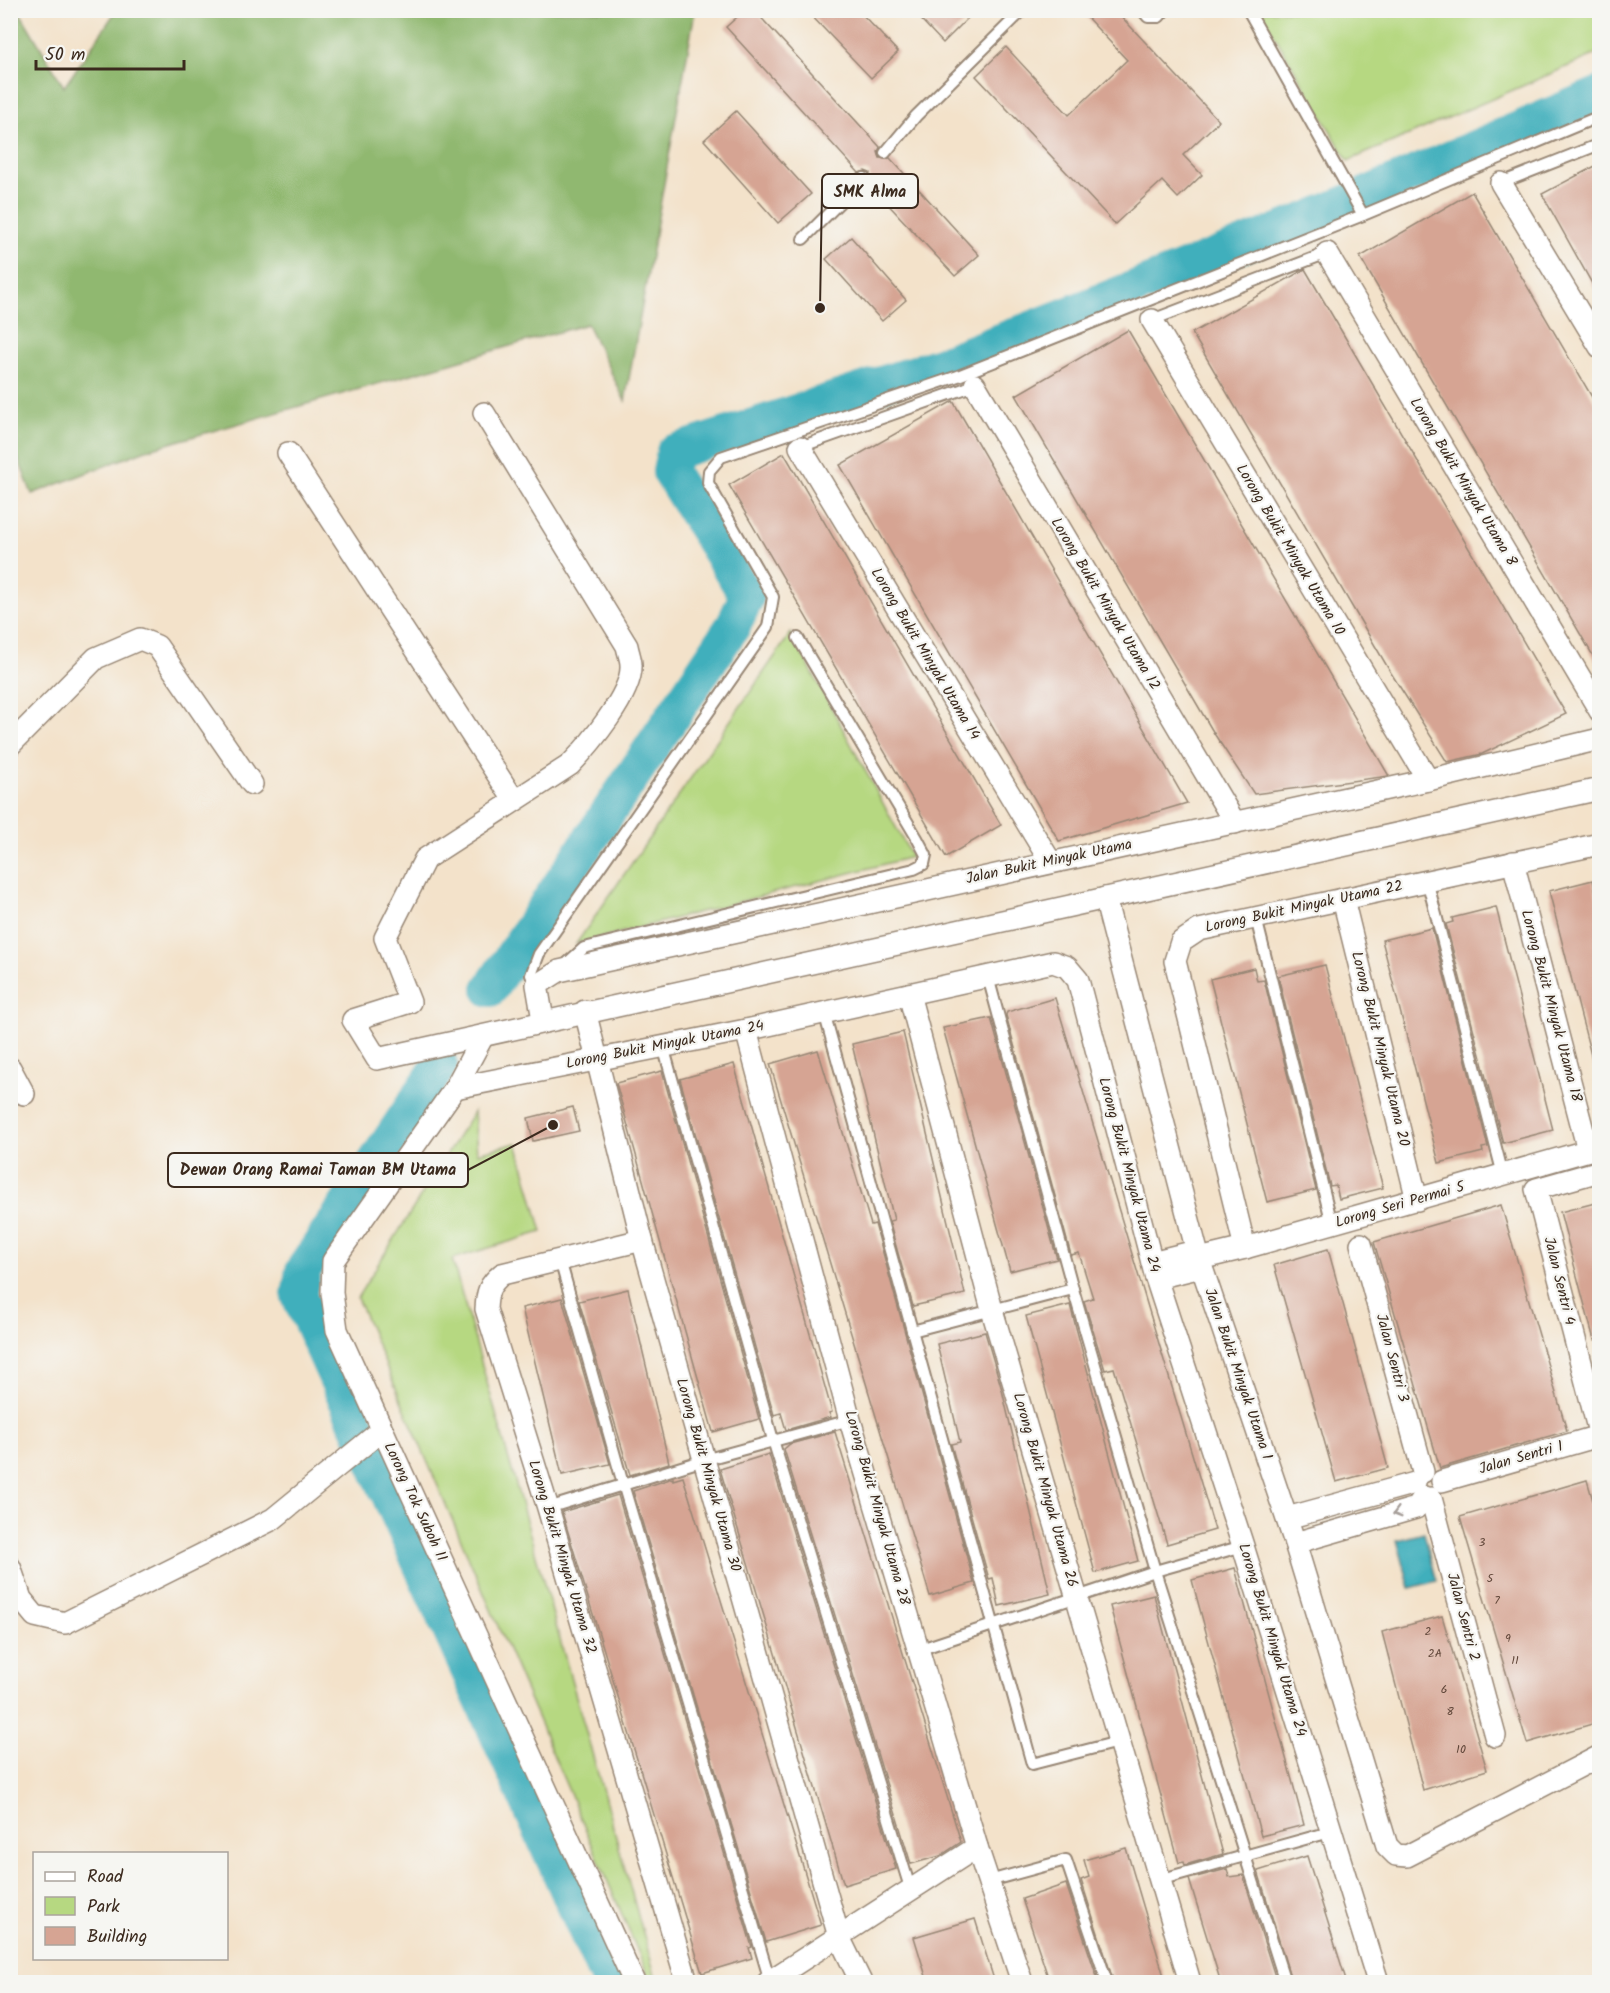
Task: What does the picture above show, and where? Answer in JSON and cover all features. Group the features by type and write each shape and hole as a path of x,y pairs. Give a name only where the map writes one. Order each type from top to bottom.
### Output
{"street":[{"path":"1501,183 1599,347"},
{"name":"Lorong Bukit Minyak Utama 8","path":"1327,253 1599,711"},
{"name":"Lorong Bukit Minyak Utama 10","path":"1152,320 1428,780"},
{"name":"Lorong Bukit Minyak Utama 12","path":"975,385 1235,823"},
{"path":"484,413 627,646 632,666 626,688 590,744 570,765 425,859 385,938 410,1002 353,1020 377,1059 483,1036 543,1020 1599,789"},
{"name":"Lorong Bukit Minyak Utama 14","path":"800,447 1050,861"},
{"path":"288,453 514,800"},
{"path":"10,745 96,657 140,639 157,646 252,784"},
{"name":"Jalan Bukit Minyak Utama","path":"537,985 559,971 1050,861 1428,780 1599,739"},
{"name":"Lorong Bukit Minyak Utama 22","path":"1245,1248 1175,962 1181,942 1190,934 1256,918 1599,844"},
{"name":"Lorong Bukit Minyak Utama 18","path":"1514,862 1594,1148"},
{"name":"Jalan Bukit Minyak Utama 1","path":"1105,898 1199,1259 1287,1518 1387,1846 1396,1855 1407,1856 1599,1756"},
{"name":"Lorong Bukit Minyak Utama 20","path":"1343,899 1417,1200"},
{"name":"Lorong Bukit Minyak Utama 24","path":"455,1088 746,1030 1053,962 1067,967 1078,980 1154,1270 1243,1546 1378,1983"},
{"path":"537,985 543,1020"},
{"name":"Lorong Bukit Minyak Utama 26","path":"909,994 992,1310 1190,1983"},
{"name":"Lorong Bukit Minyak Utama 30","path":"585,1011 642,1240 839,1937 861,1983"},
{"name":"Lorong Bukit Minyak Utama 28","path":"746,1030 850,1420 977,1847 1022,1983"},
{"name":"Lorong Tok Suboh 11","path":"483,1036 455,1088 333,1261 332,1293 337,1330 377,1434 634,1983"},
{"path":"10,1068 24,1094"},
{"name":"Lorong Seri Permai 5","path":"1154,1270 1332,1224 1594,1148"},
{"name":"Jalan Sentri 4","path":"1599,1171 1536,1189 1599,1436"},
{"name":"Lorong Bukit Minyak Utama 32","path":"642,1240 502,1274 490,1284 486,1309 548,1508 687,1983"},
{"name":"Jalan Sentri 3","path":"1360,1244 1427,1486"},
{"path":"10,1567 21,1599 35,1616 65,1623 273,1520 377,1434"},
{"name":"Jalan Sentri 1","path":"1287,1518 1427,1486 1599,1436"},
{"name":"Jalan Sentri 1","path":"1294,1543 1416,1508 1427,1486"},
{"name":"Jalan Sentri 2","path":"1427,1486 1495,1736"},
{"path":"769,1982 911,1892 977,1847"}],"lane":[{"path":"885,153 916,116 1023,10"},
{"path":"1142,10 1148,17 1158,17 1165,10"},
{"path":"1248,10 1361,210"},
{"path":"537,985 531,975 539,954 768,627 773,597 708,483 708,471 721,457 958,376 1361,210 1599,116"},
{"path":"1501,183 1599,144"},
{"path":"803,239 864,178"},
{"path":"1152,320 1327,253"},
{"path":"800,447 975,385"},
{"path":"559,971 584,948 914,869 924,864 926,855 917,838 798,638"},
{"path":"1427,880 1503,1175"},
{"path":"1256,918 1332,1224"},
{"path":"988,976 1073,1289 1155,1571 1285,1983"},
{"path":"824,1011 1032,1764 1118,1742"},
{"path":"663,1046 773,1440 911,1892"},
{"path":"560,1260 623,1485 769,1982"},
{"path":"912,1331 1073,1289"},
{"path":"548,1508 704,1460 850,1420"},
{"path":"918,1650 1155,1571 1243,1546"},
{"path":"1159,1880 1330,1832"},
{"path":"989,1881 1066,1860 1107,1983"}],"green space":[{"path":"11,10 19,11 64,87 116,11 695,11 625,401 587,324 146,450 32,494 10,438"},
{"path":"1260,11 1599,11 1599,53 1348,161"},
{"path":"791,633 912,857 576,944"},
{"path":"474,1111 477,1153 517,1143 542,1232 452,1259 657,1982 651,1982 357,1298"}],"water":[{"path":"1424,1533 1437,1581 1410,1588 1397,1540"}],"building":[{"path":"745,10 754,10 880,147 878,152 880,158 890,158 979,255 955,276 869,184 870,173 865,171 859,173 726,27"},
{"path":"806,10 858,10 898,52 871,78"},
{"path":"912,10 976,10 943,43"},
{"path":"1080,10 1115,10 1219,121 1183,155 1202,175 1178,198 1162,181 1115,224 976,76 1006,47 1069,115 1127,60"},
{"path":"736,111 811,194 778,223 704,140"},
{"path":"1599,164 1599,296 1542,194"},
{"path":"1472,192 1599,409 1599,666 1360,257"},
{"path":"851,237 906,300 882,321 826,259"},
{"path":"1305,269 1566,714 1482,754 1447,762 1391,673 1192,333"},
{"path":"1128,330 1389,776 1254,794 1215,735 1016,395"},
{"path":"953,401 1187,803 1059,841 840,465"},
{"path":"784,453 1001,825 946,857 729,485"},
{"path":"1593,880 1599,907 1599,1066 1594,1067 1549,891"},
{"path":"1496,907 1553,1130 1503,1143 1446,924 1453,922 1452,918"},
{"path":"1432,928 1488,1147 1482,1148 1483,1152 1439,1163 1382,940"},
{"path":"1325,965 1383,1188 1339,1199 1336,1185 1330,1186 1278,976"},
{"path":"1254,968 1257,981 1264,980 1316,1190 1267,1202 1210,979"},
{"path":"1055,998 1215,1530 1167,1544 1114,1368 1105,1370 1084,1301 1093,1298 1079,1253 1071,1255 1006,1015 1007,1012"},
{"path":"991,1018 1057,1259 1010,1271 943,1028"},
{"path":"903,1032 965,1294 913,1306 889,1221 894,1220 852,1044"},
{"path":"818,1050 871,1225 875,1224 974,1583 930,1596 770,1064"},
{"path":"734,1064 832,1412 829,1413 831,1417 786,1430 781,1413 774,1415 680,1079"},
{"path":"662,1071 759,1419 713,1432 616,1083"},
{"path":"573,1107 579,1131 533,1141 528,1118"},
{"path":"1599,1202 1599,1339 1594,1340 1560,1212"},
{"path":"1501,1205 1567,1431 1440,1468 1374,1242"},
{"path":"1328,1249 1388,1468 1336,1482 1274,1265"},
{"path":"628,1289 669,1463 630,1475 579,1301"},
{"path":"562,1298 610,1464 562,1475 522,1308"},
{"path":"1070,1305 1138,1561 1095,1573 1026,1316"},
{"path":"985,1332 1002,1390 1050,1594 999,1606 993,1578 989,1579 951,1444 960,1442 937,1344"},
{"path":"835,1432 961,1842 940,1856 911,1864 784,1449 790,1444"},
{"path":"769,1454 896,1869 844,1885 720,1469"},
{"path":"683,1477 821,1925 766,1942 633,1491"},
{"path":"1587,1480 1599,1521 1599,1722 1527,1743 1460,1517"},
{"path":"618,1495 752,1947 749,1948 752,1958 702,1973 562,1512"},
{"path":"1235,1568 1304,1825 1261,1836 1192,1580"},
{"path":"1154,1595 1223,1854 1185,1865 1184,1862 1179,1863 1110,1606"},
{"path":"1442,1616 1487,1770 1423,1790 1382,1632"},
{"path":"1126,1848 1166,1983 1114,1983 1081,1880 1089,1877 1084,1860"},
{"path":"1307,1856 1347,1983 1292,1983 1258,1871"},
{"path":"1227,1869 1229,1877 1243,1875 1277,1983 1221,1983 1189,1879"},
{"path":"1066,1884 1099,1983 1050,1983 1022,1899"},
{"path":"975,1919 995,1983 928,1983 914,1937"}],"waterway":[{"path":"490,989 733,626 747,596 670,472 674,452 942,364 1309,219 1600,94"},
{"path":"440,1065 303,1270 299,1296 609,1982"}],"place":[{"name":"SMK Alma","path":"820,308"},
{"name":"Dewan Orang Ramai Taman BM Utama","path":"553,1125"}]}
